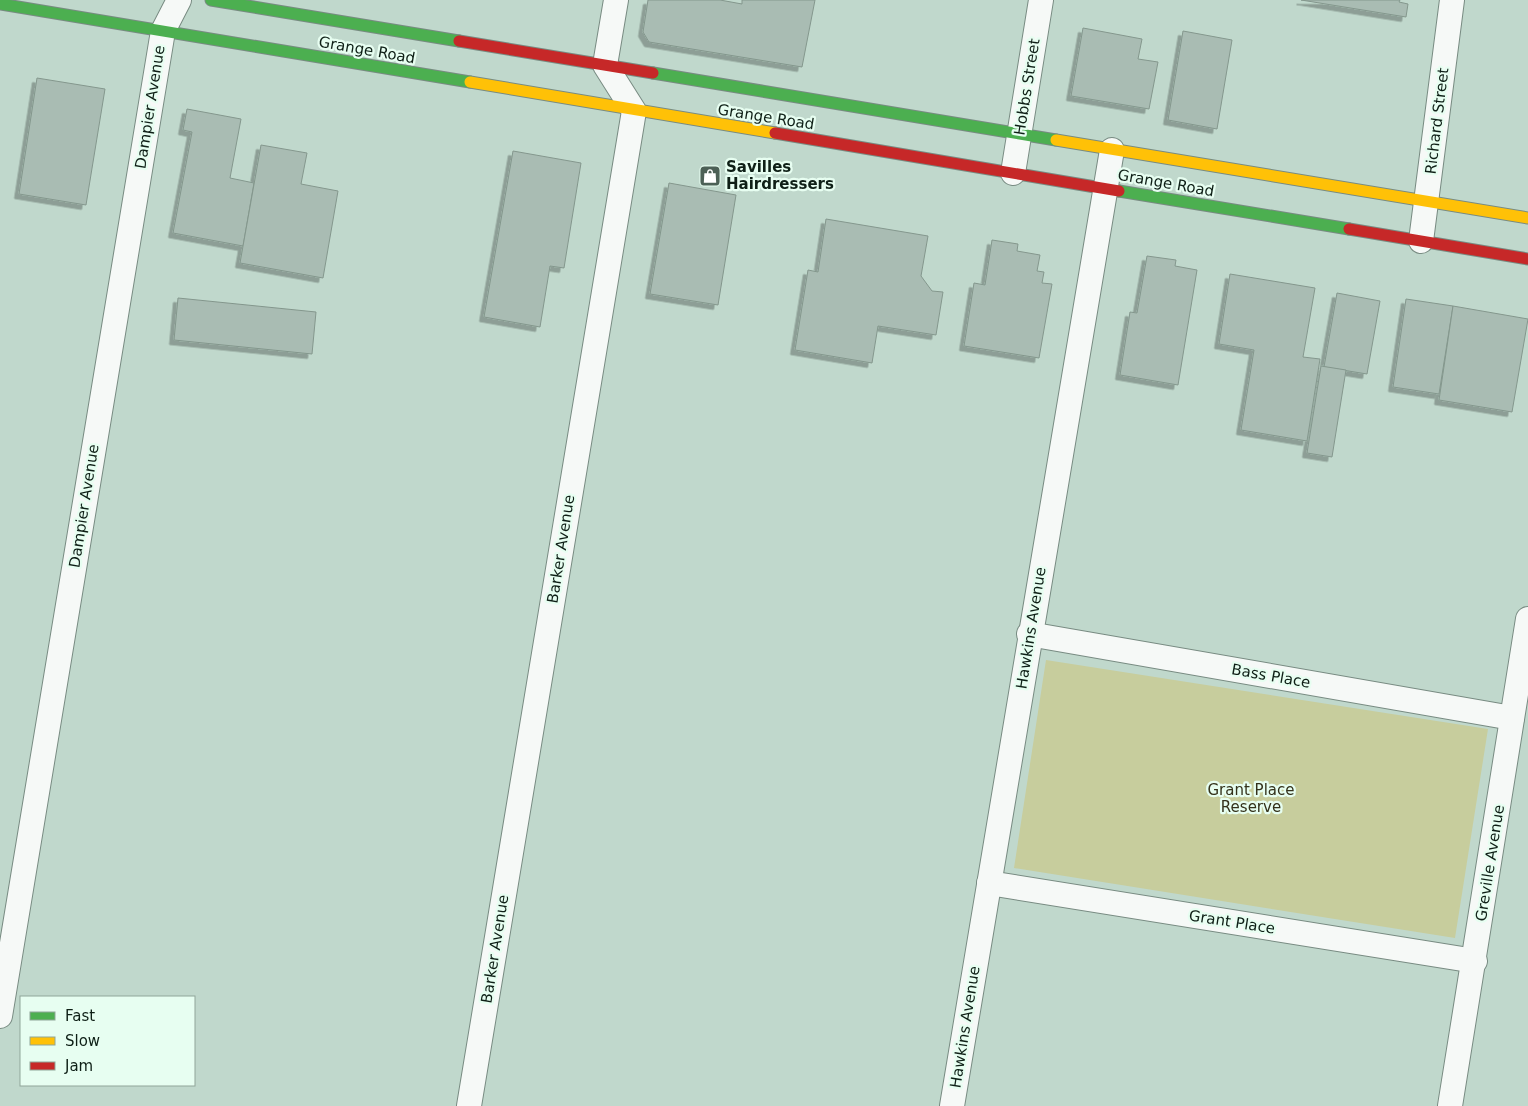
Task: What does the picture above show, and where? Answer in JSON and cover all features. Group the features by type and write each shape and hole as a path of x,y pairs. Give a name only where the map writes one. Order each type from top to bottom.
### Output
{"main road":[{"name":"Grange Road","path":"211,0 1528,218"},
{"name":"Grange Road","path":"0,4 634,111 1528,258"}],"street":[{"name":"Dampier Avenue","path":"0,1016 163,31 179,0"},
{"path":"616,0 605,65 634,111"},
{"name":"Hobbs Street","path":"1013,173 1041,0"},
{"name":"Richard Street","path":"1421,241 1452,0"},
{"name":"Barker Avenue","path":"469,1106 634,111"},
{"name":"Hawkins Avenue","path":"952,1106 1029,634 1112,150"},
{"name":"Greville Avenue","path":"1450,1106 1528,619"},
{"name":"Bass Place","path":"1029,634 1512,718"},
{"name":"Grant Place","path":"989,883 1474,961"}],"green space":[{"name":"Grant Place Reserve","path":"1046,660 1488,729 1455,938 1014,868"}],"building":[{"path":"648,0 720,0 742,4 742,0 815,0 802,67 649,42 643,32"},
{"path":"1301,0 1400,0 1399,2 1408,4 1406,17"},
{"path":"1083,28 1142,39 1138,59 1158,62 1149,109 1071,96"},
{"path":"1183,31 1232,40 1217,129 1168,120"},
{"path":"37,78 105,89 86,205 19,194"},
{"path":"187,109 241,119 230,178 254,183 243,246 173,233 192,132 183,130"},
{"path":"261,145 307,153 301,184 338,191 323,278 240,263"},
{"path":"513,151 581,163 564,268 550,266 540,327 484,317"},
{"path":"669,183 736,195 718,305 650,294"},
{"path":"826,219 928,236 921,276 932,291 943,292 936,335 878,326 872,363 795,350 808,270 818,272"},
{"path":"992,240 1018,244 1017,251 1040,255 1037,271 1044,272 1042,283 1052,284 1039,358 964,346 974,283 985,285"},
{"path":"1147,256 1176,260 1175,266 1197,270 1178,385 1120,375 1130,312 1137,313"},
{"path":"1230,274 1315,288 1303,357 1320,359 1307,441 1241,430 1254,350 1219,344"},
{"path":"1337,293 1380,301 1367,374 1324,367"},
{"path":"178,298 316,312 312,354 174,340"},
{"path":"1406,299 1453,306 1439,394 1393,387"},
{"path":"1453,306 1528,319 1512,412 1439,400"},
{"path":"1321,366 1346,370 1332,457 1307,453"}],"traffic: fast":[{"path":"211,0 459,41"},
{"path":"0,4 470,82"},
{"path":"653,73 1056,140"},
{"path":"1119,191 1349,229"}],"traffic: slow":[{"path":"470,82 775,133"},
{"path":"1056,140 1528,218"}],"traffic: jam":[{"path":"459,41 653,73"},
{"path":"775,133 1119,191"},
{"path":"1349,229 1528,259"}],"place":[{"name":"Savilles Hairdressers","path":"710,176"}]}
